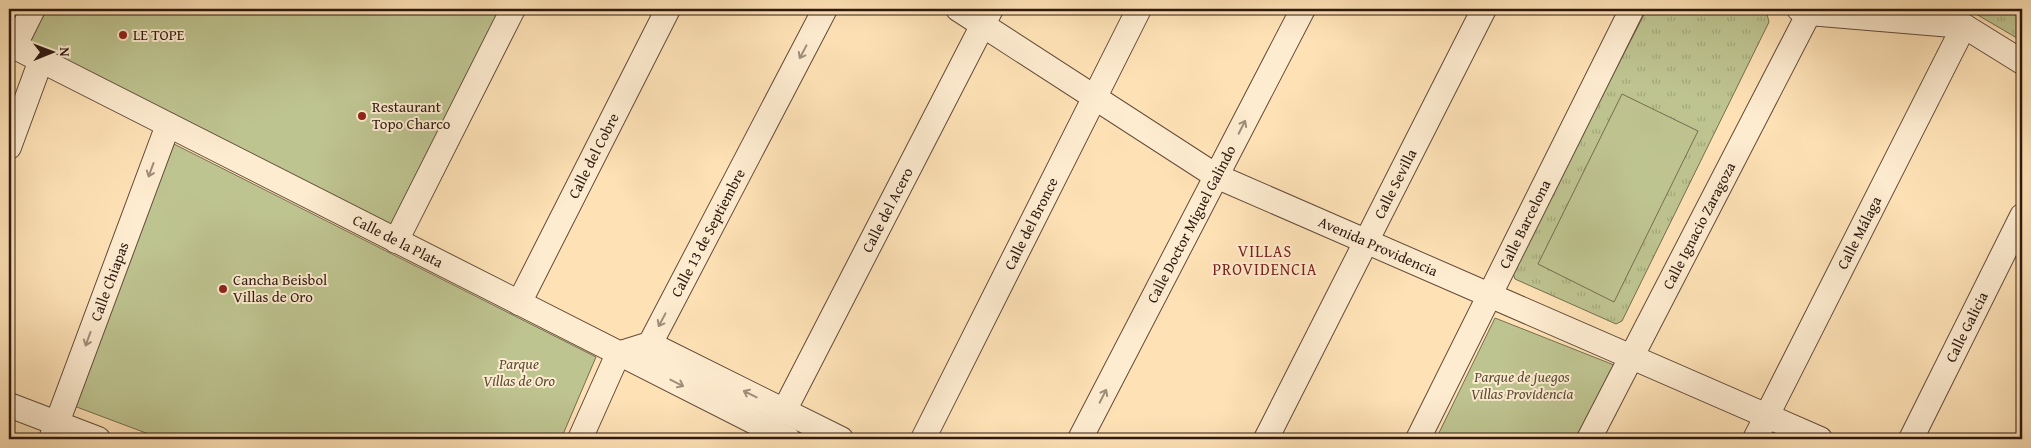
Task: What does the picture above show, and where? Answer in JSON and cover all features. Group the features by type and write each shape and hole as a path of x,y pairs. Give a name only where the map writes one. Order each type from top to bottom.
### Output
{"street":[{"path":"12,45 33,9"},
{"path":"396,241 513,9"},
{"name":"Calle del Cobre","path":"519,303 668,9"},
{"name":"Calle 13 de Septiembre","path":"650,344 825,9"},
{"name":"Avenida Providencia","path":"958,9 987,17 1095,97 1216,176 1820,439"},
{"name":"Calle del Bronce","path":"923,439 1140,9"},
{"name":"Calle Doctor Miguel Galindo","path":"1080,439 1303,9"},
{"name":"Calle Sevilla","path":"1266,439 1484,9"},
{"name":"Calle Barcelona","path":"1418,439 1632,9"},
{"path":"1804,11 1964,26 2022,62"},
{"name":"Calle Ignacio Zaragoza","path":"1589,439 1804,11"},
{"name":"Calle del Acero","path":"784,411 987,17"},
{"name":"Calle Málaga","path":"1755,439 1964,26"},
{"name":"Calle de la Plata","path":"12,45 618,354 754,432 788,439"},
{"path":"9,147 41,60"},
{"name":"Calle Chiapas","path":"54,431 168,125"},
{"name":"Calle Galicia","path":"1911,439 2022,216"},
{"path":"580,439 618,354 650,344 841,439"},
{"path":"9,405 54,431 98,439"}],"green space":[{"path":"44,9 507,9 398,230 27,44"},
{"path":"1647,9 1753,9 1767,14 1769,22 1622,321 1616,324 1515,279 1512,270"},
{"path":"1922,9 2022,9 2022,41 1976,14"},
{"path":"1622,94 1698,131 1614,302 1538,264"},
{"name":"Parque Villas de Oro","path":"174,144 596,357 561,439 162,439 74,406"},
{"name":"Parque de juegos Villas Providencia","path":"1495,318 1614,365 1578,439 1436,439"}],"place":[{"name":"LE TOPE","path":"123,35"},
{"name":"Restaurant Topo Charco","path":"362,116"},
{"name":"Cancha Beisbol Villas de Oro","path":"223,289"}],"district":[{"name":"VILLAS PROVIDENCIA","path":"1265,260"}]}
